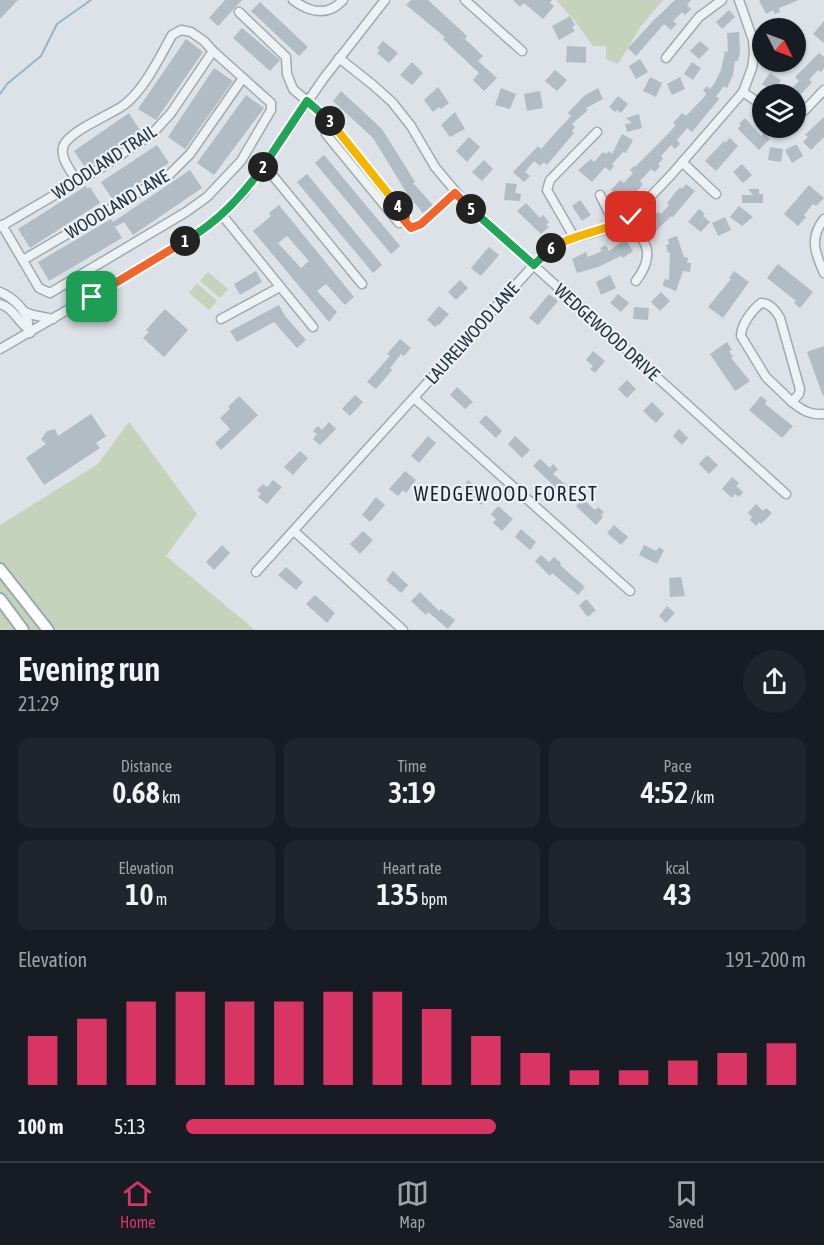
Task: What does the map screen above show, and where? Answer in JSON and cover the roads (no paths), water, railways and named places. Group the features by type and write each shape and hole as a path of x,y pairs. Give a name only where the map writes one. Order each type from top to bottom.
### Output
{"main road":[{"path":"0,569 48,630"},
{"path":"0,599 24,630"}],"street":[{"path":"293,0 317,12 331,9 343,0"},
{"path":"0,349 29,330 54,319 195,236 222,215 244,193 307,101 385,0"},
{"path":"465,0 522,51"},
{"path":"666,58 699,16 723,0"},
{"name":"LAURELWOOD LANE","path":"256,572 551,248 574,237 615,225 627,219 682,162 743,92 752,68 754,54 753,40 739,0"},
{"path":"239,12 286,57 289,83 293,89 328,120 326,134 399,223 403,219 411,228 421,224 455,193"},
{"path":"1,226 39,288 50,293 186,212 207,197 242,161 271,110 271,103 204,41 191,32 181,30 172,36 137,91 126,103 64,144 65,162 77,181"},
{"name":"WOODLAND TRAIL","path":"1,226 152,134 171,113 213,51"},
{"name":"WEDGEWOOD DRIVE","path":"339,58 392,102 411,126 435,167 455,193 786,495"},
{"name":"WOODLAND LANE","path":"22,260 170,174 190,153 243,78"},
{"path":"806,109 824,90"},
{"path":"743,92 752,98"},
{"path":"574,237 544,190 550,180 597,132"},
{"path":"682,162 716,194"},
{"path":"264,165 362,284"},
{"path":"600,195 615,225"},
{"path":"222,215 313,327"},
{"path":"627,219 642,237 648,251 646,266 636,281"},
{"path":"824,219 818,227 814,245 824,273"},
{"path":"221,319 280,287"},
{"path":"0,292 17,303 28,320 29,330"},
{"path":"792,402 800,389 780,318 768,304 761,303 741,329 741,336 766,377 792,402 812,415 824,414"},
{"path":"0,304 8,307 20,323 29,330"},
{"path":"23,311 54,319"},
{"path":"414,398 630,591"},
{"path":"294,531 403,630"}],"waterway":[{"path":"0,94 7,84 41,56 57,24 91,0"}],"district":[{"name":"WEDGEWOOD FOREST","path":"506,493"}]}
